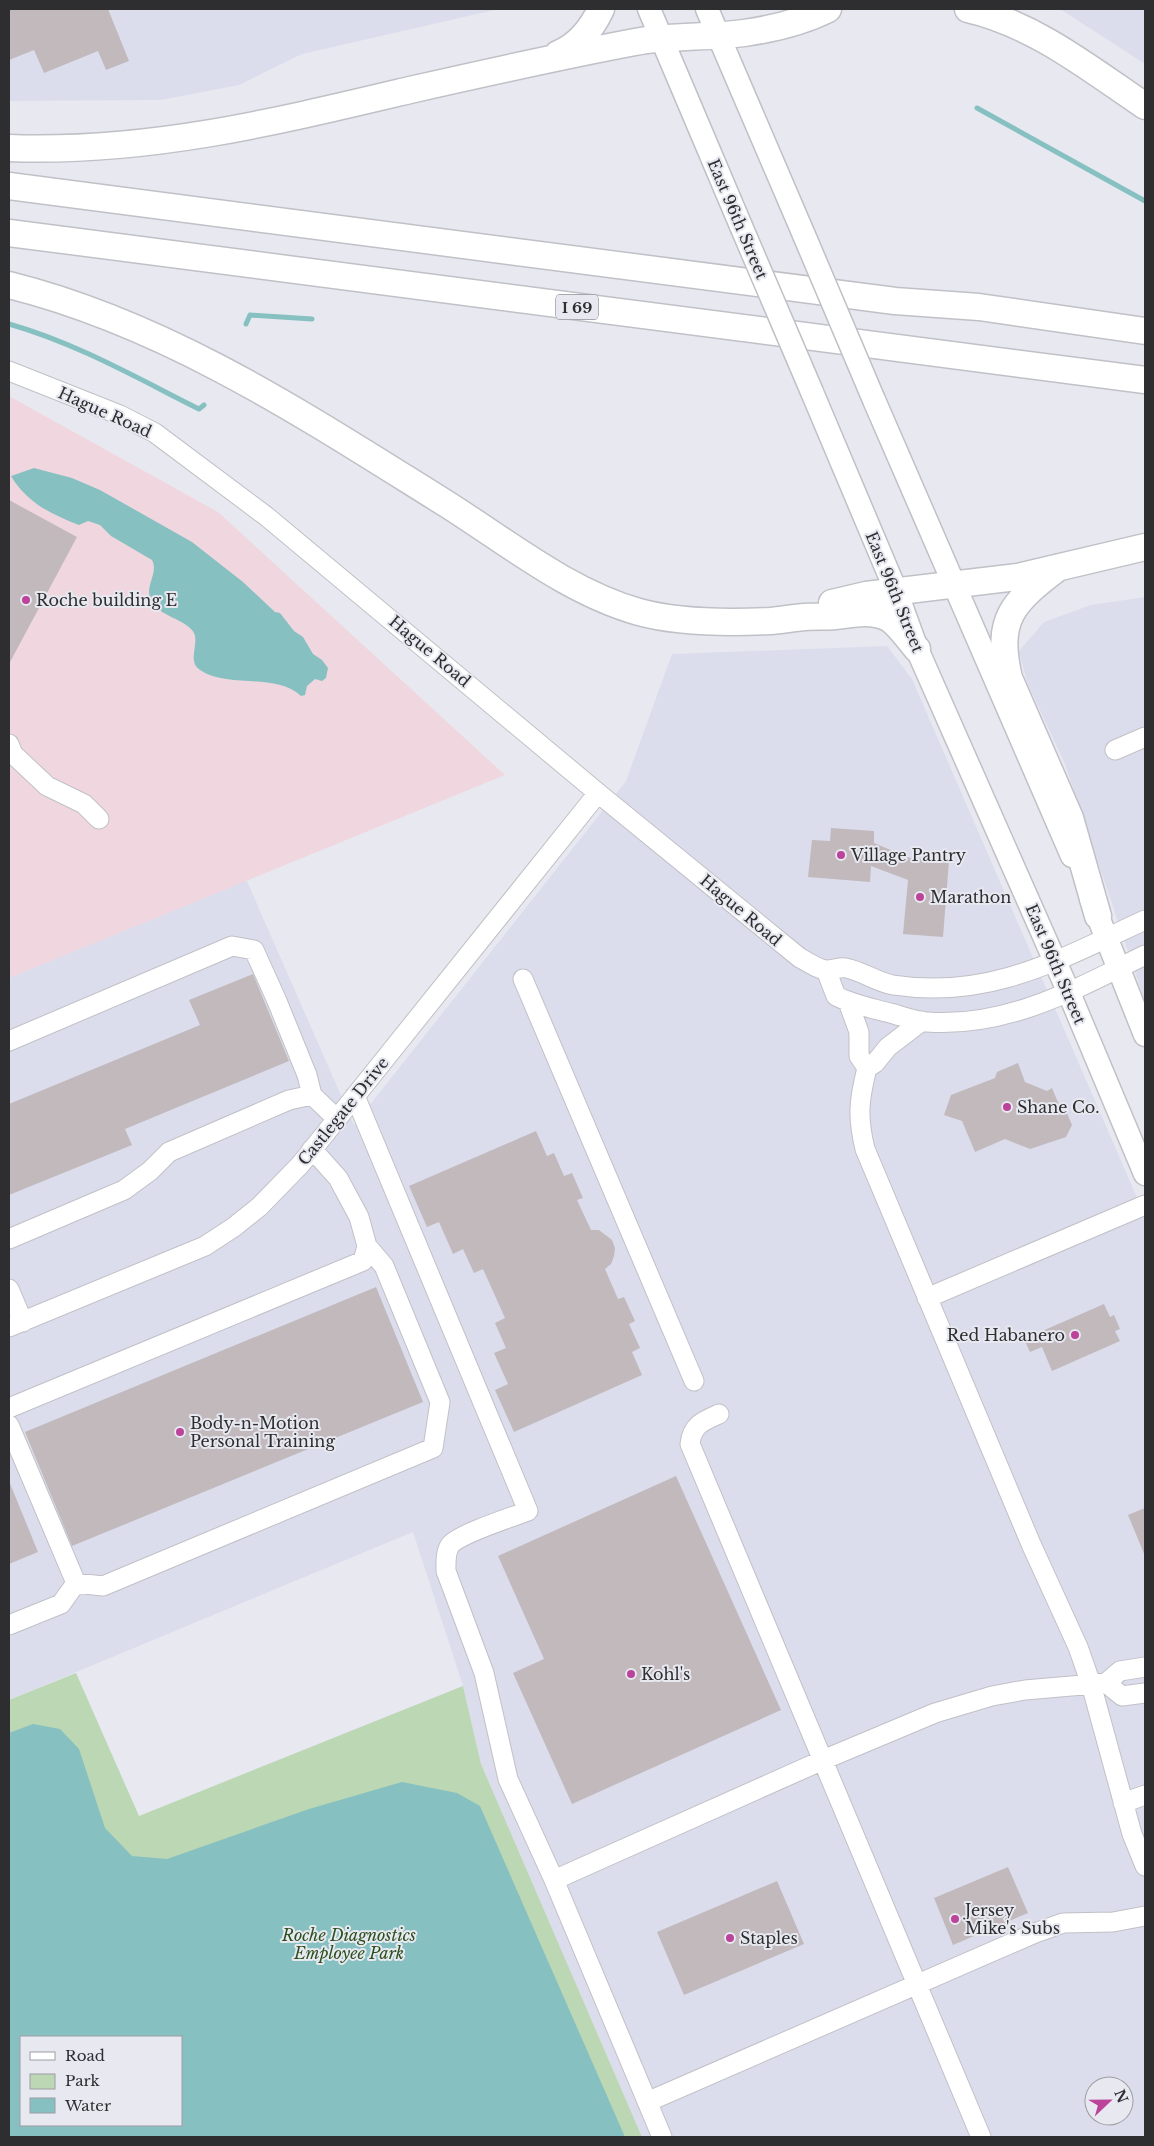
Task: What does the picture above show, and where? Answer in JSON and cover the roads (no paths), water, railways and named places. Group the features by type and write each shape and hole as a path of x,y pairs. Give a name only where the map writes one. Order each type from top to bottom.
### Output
{"highway":[{"path":"540,61 570,49 584,35 601,9"},
{"path":"9,148 84,147 146,143 210,135 540,61 661,36 743,33 808,19 828,9"},
{"path":"968,9 991,14 1031,32 1145,106"},
{"path":"9,186 895,301 979,307 1145,331"},
{"name":"I 69","path":"9,233 1145,380"},
{"path":"9,285 120,321 211,362 398,474 550,571 604,598 640,612 680,618 769,621 836,616 856,612 874,614 890,620 917,649"},
{"path":"805,617 832,603 866,595 1018,577 1145,547"},
{"path":"1058,567 1031,588 1014,608 1004,627 1004,660 1009,678 1070,818 1102,928"}],"main road":[{"name":"East 96th Street","path":"648,9 896,591 917,649 1055,961 1145,1174"},
{"path":"707,9 953,586 1102,928 1145,1035"}],"street":[{"name":"Hague Road","path":"9,372 120,415 155,433 266,516 598,793 800,958 826,970 845,968 890,984 932,988 964,988 1007,979 1085,949 1102,928 1145,920"},
{"path":"1115,750 1145,737"},
{"path":"9,744 13,754 47,786 84,804 100,819"},
{"name":"Castlegate Drive","path":"16,1324 198,1249 234,1227 272,1196 337,1119 598,793"},
{"path":"9,1042 232,946 254,950 300,1059 312,1095 337,1119"},
{"path":"826,970 836,996 848,1002 922,1021 952,1023 1006,1016 1068,992 1145,954"},
{"path":"523,979 694,1381"},
{"path":"848,1002 859,1032 859,1056 867,1068"},
{"path":"922,1021 888,1047 875,1063 867,1068 858,1105 860,1130 865,1149 1034,1550 1078,1647 1098,1683 1124,1803 1132,1834 1145,1866"},
{"path":"9,1239 124,1190 150,1171 169,1152 289,1100 312,1095"},
{"path":"355,1096 528,1511 465,1536 450,1545 446,1557 446,1571 484,1673 508,1779 554,1880 662,2137"},
{"path":"76,1583 103,1586 433,1448 440,1402 384,1266 367,1246 359,1217 338,1178 312,1149"},
{"path":"927,1298 1145,1205"},
{"path":"9,1408 363,1261 367,1246"},
{"path":"9,1289 16,1324"},
{"path":"719,1414 699,1424 691,1434 690,1444 823,1760 858,1849 918,1985 981,2137"},
{"path":"9,1425 76,1583"},
{"path":"9,1625 60,1604 76,1583"},
{"path":"554,1880 823,1760 956,1706 1025,1690 1098,1683 1120,1671 1145,1666"},
{"path":"1098,1683 1122,1696 1145,1693"},
{"path":"1124,1803 1145,1795"},
{"path":"647,2102 1035,1933 1063,1923 1113,1922 1145,1916"}],"water":[{"path":"34,468 72,478 100,490 192,542 243,582 275,612 280,613 294,631 303,637 313,654 322,660 328,668 326,678 322,681 315,679 307,686 305,695 301,696 278,684 224,679 200,670 194,661 195,639 191,629 159,610 151,600 149,590 154,570 152,560 111,536 100,525 88,521 79,525 49,512 32,500 11,476"},
{"name":"Roche Diagnostics Employee Park","path":"33,1724 60,1729 79,1749 105,1828 132,1856 167,1859 309,1809 402,1782 457,1793 480,1806 625,2137 9,2137 9,1733"}],"waterway":[{"path":"977,108 1145,201"},
{"path":"246,324 250,315 312,319"},
{"path":"9,324 82,351 199,409 204,405"}],"place":[{"name":"Roche building E","path":"26,600"},
{"name":"Village Pantry","path":"841,855"},
{"name":"Marathon","path":"920,897"},
{"name":"Shane Co.","path":"1007,1107"},
{"name":"Red Habanero","path":"1075,1335"},
{"name":"Body-n-Motion Personal Training","path":"180,1432"},
{"name":"Kohl's","path":"631,1674"},
{"name":"Jersey Mike's Subs","path":"955,1919"},
{"name":"Staples","path":"730,1938"}]}
